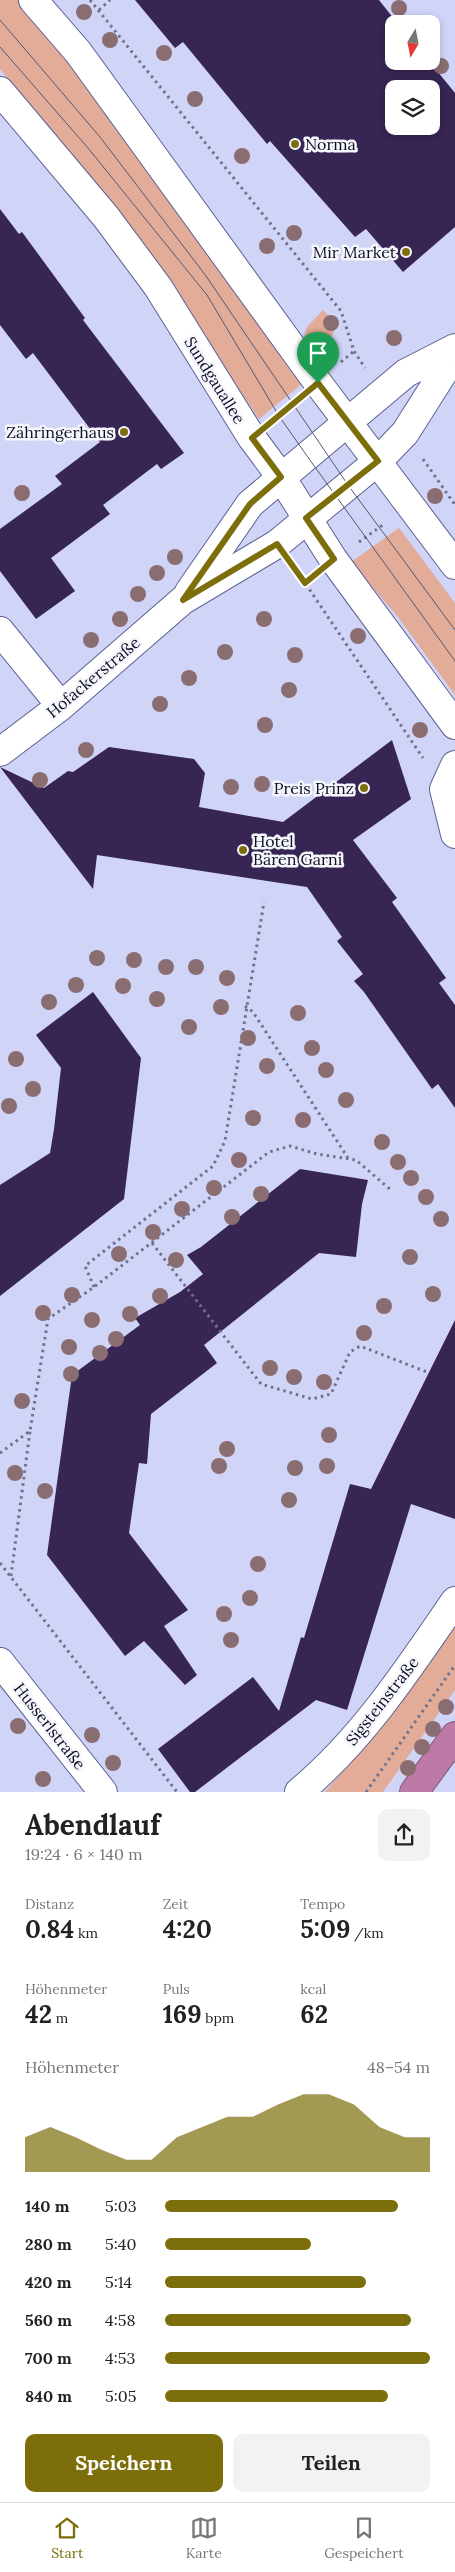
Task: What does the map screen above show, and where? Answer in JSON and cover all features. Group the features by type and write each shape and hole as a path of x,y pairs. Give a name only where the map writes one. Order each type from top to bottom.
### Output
{"highway":[{"path":"414,1792 455,1736"}],"street":[{"path":"33,0 78,52 318,383 411,504 455,565"},
{"name":"Sundgauallee","path":"0,91 106,217 158,287 252,438 281,477 306,518 455,725"},
{"name":"Hofackerstraße","path":"183,600 250,504 406,373 455,348"},
{"name":"Hofackerstraße","path":"0,752 61,706 183,600 277,544 306,518 378,461 405,432 455,354"},
{"path":"0,631 61,706"},
{"path":"450,777 455,834"},
{"name":"Sigsteinstraße","path":"299,1792 340,1754 410,1666 455,1601"},
{"name":"Husserlstraße","path":"0,1662 100,1791"}],"path":[{"path":"90,0 341,311 354,351 252,438"},
{"path":"99,10 110,0"},
{"path":"405,432 455,505"},
{"path":"305,583 334,559 440,484"},
{"path":"277,544 450,777"},
{"path":"94,1287 85,1266 213,1166 225,1141 236,1083 245,1006 264,902"},
{"path":"245,1006 253,1012 348,1158"},
{"path":"11,1577 30,1431 48,1319 94,1287 270,1152 290,1146 317,1154 356,1160 392,1191"},
{"path":"152,1243 261,1384 312,1399 325,1397 331,1394 350,1352 360,1346 427,1372"},
{"path":"0,1453 30,1431"},
{"path":"0,1564 176,1792"},
{"path":"366,1792 455,1666"}],"shaded area":[{"path":"0,0 21,0 57,42 303,383 259,419 155,263 0,69"},
{"path":"323,310 337,324 323,358 304,337 307,327"},
{"path":"399,528 455,603 455,695 398,617 351,562"},
{"path":"455,1619 455,1690 383,1792 325,1792 379,1730"}],"building":[{"path":"135,0 379,0 391,15 385,15 385,70 436,70 455,93 455,227 403,272 366,229 355,237 270,141 267,144 183,42 175,48"},
{"path":"0,209 19,234 22,232 85,318 83,320 184,453 161,469 157,464 103,505 110,514 51,558 75,591 36,619 0,571 0,529 62,484 55,476 100,442 33,353 26,359 0,325"},
{"path":"392,740 411,799 353,840 397,898 392,902 446,978 439,983 455,1005 455,1108 438,1084 432,1089 364,992 354,981 363,974 337,941 342,937 307,887 97,855 93,889 0,767 44,788 68,771 73,772 109,747 194,759 205,773 199,807 283,822"},
{"path":"93,992 141,1058 124,1199 0,1296 0,1185 50,1153 54,1129 61,1068 36,1035"},
{"path":"300,1169 368,1180 362,1204 356,1257 319,1253 204,1345 217,1363 151,1414 147,1464 139,1463 129,1533 188,1610 164,1626 197,1675 185,1685 144,1641 125,1656 47,1555 72,1375 140,1325 135,1318 180,1292 203,1274 187,1255 201,1247"},
{"path":"455,1320 455,1519 411,1504 347,1710 316,1700 195,1792 190,1792 158,1749 253,1677 279,1711 301,1637 304,1638 350,1484 371,1489"}],"tram line":[{"path":"0,20 100,137 206,276 348,485 455,630"},
{"path":"0,47 88,148 207,295 279,416 455,661"}],"place":[{"name":"Norma","path":"295,144"},
{"name":"Mir Market","path":"406,252"},
{"name":"Zähringerhaus","path":"124,432"},
{"name":"Preis Prinz","path":"364,788"},
{"name":"Hotel Bären Garni","path":"243,850"}],"route":[{"path":"318,383 378,461 306,518 334,559 305,583 277,544 183,600 250,504 281,477 252,438 318,383"}]}
